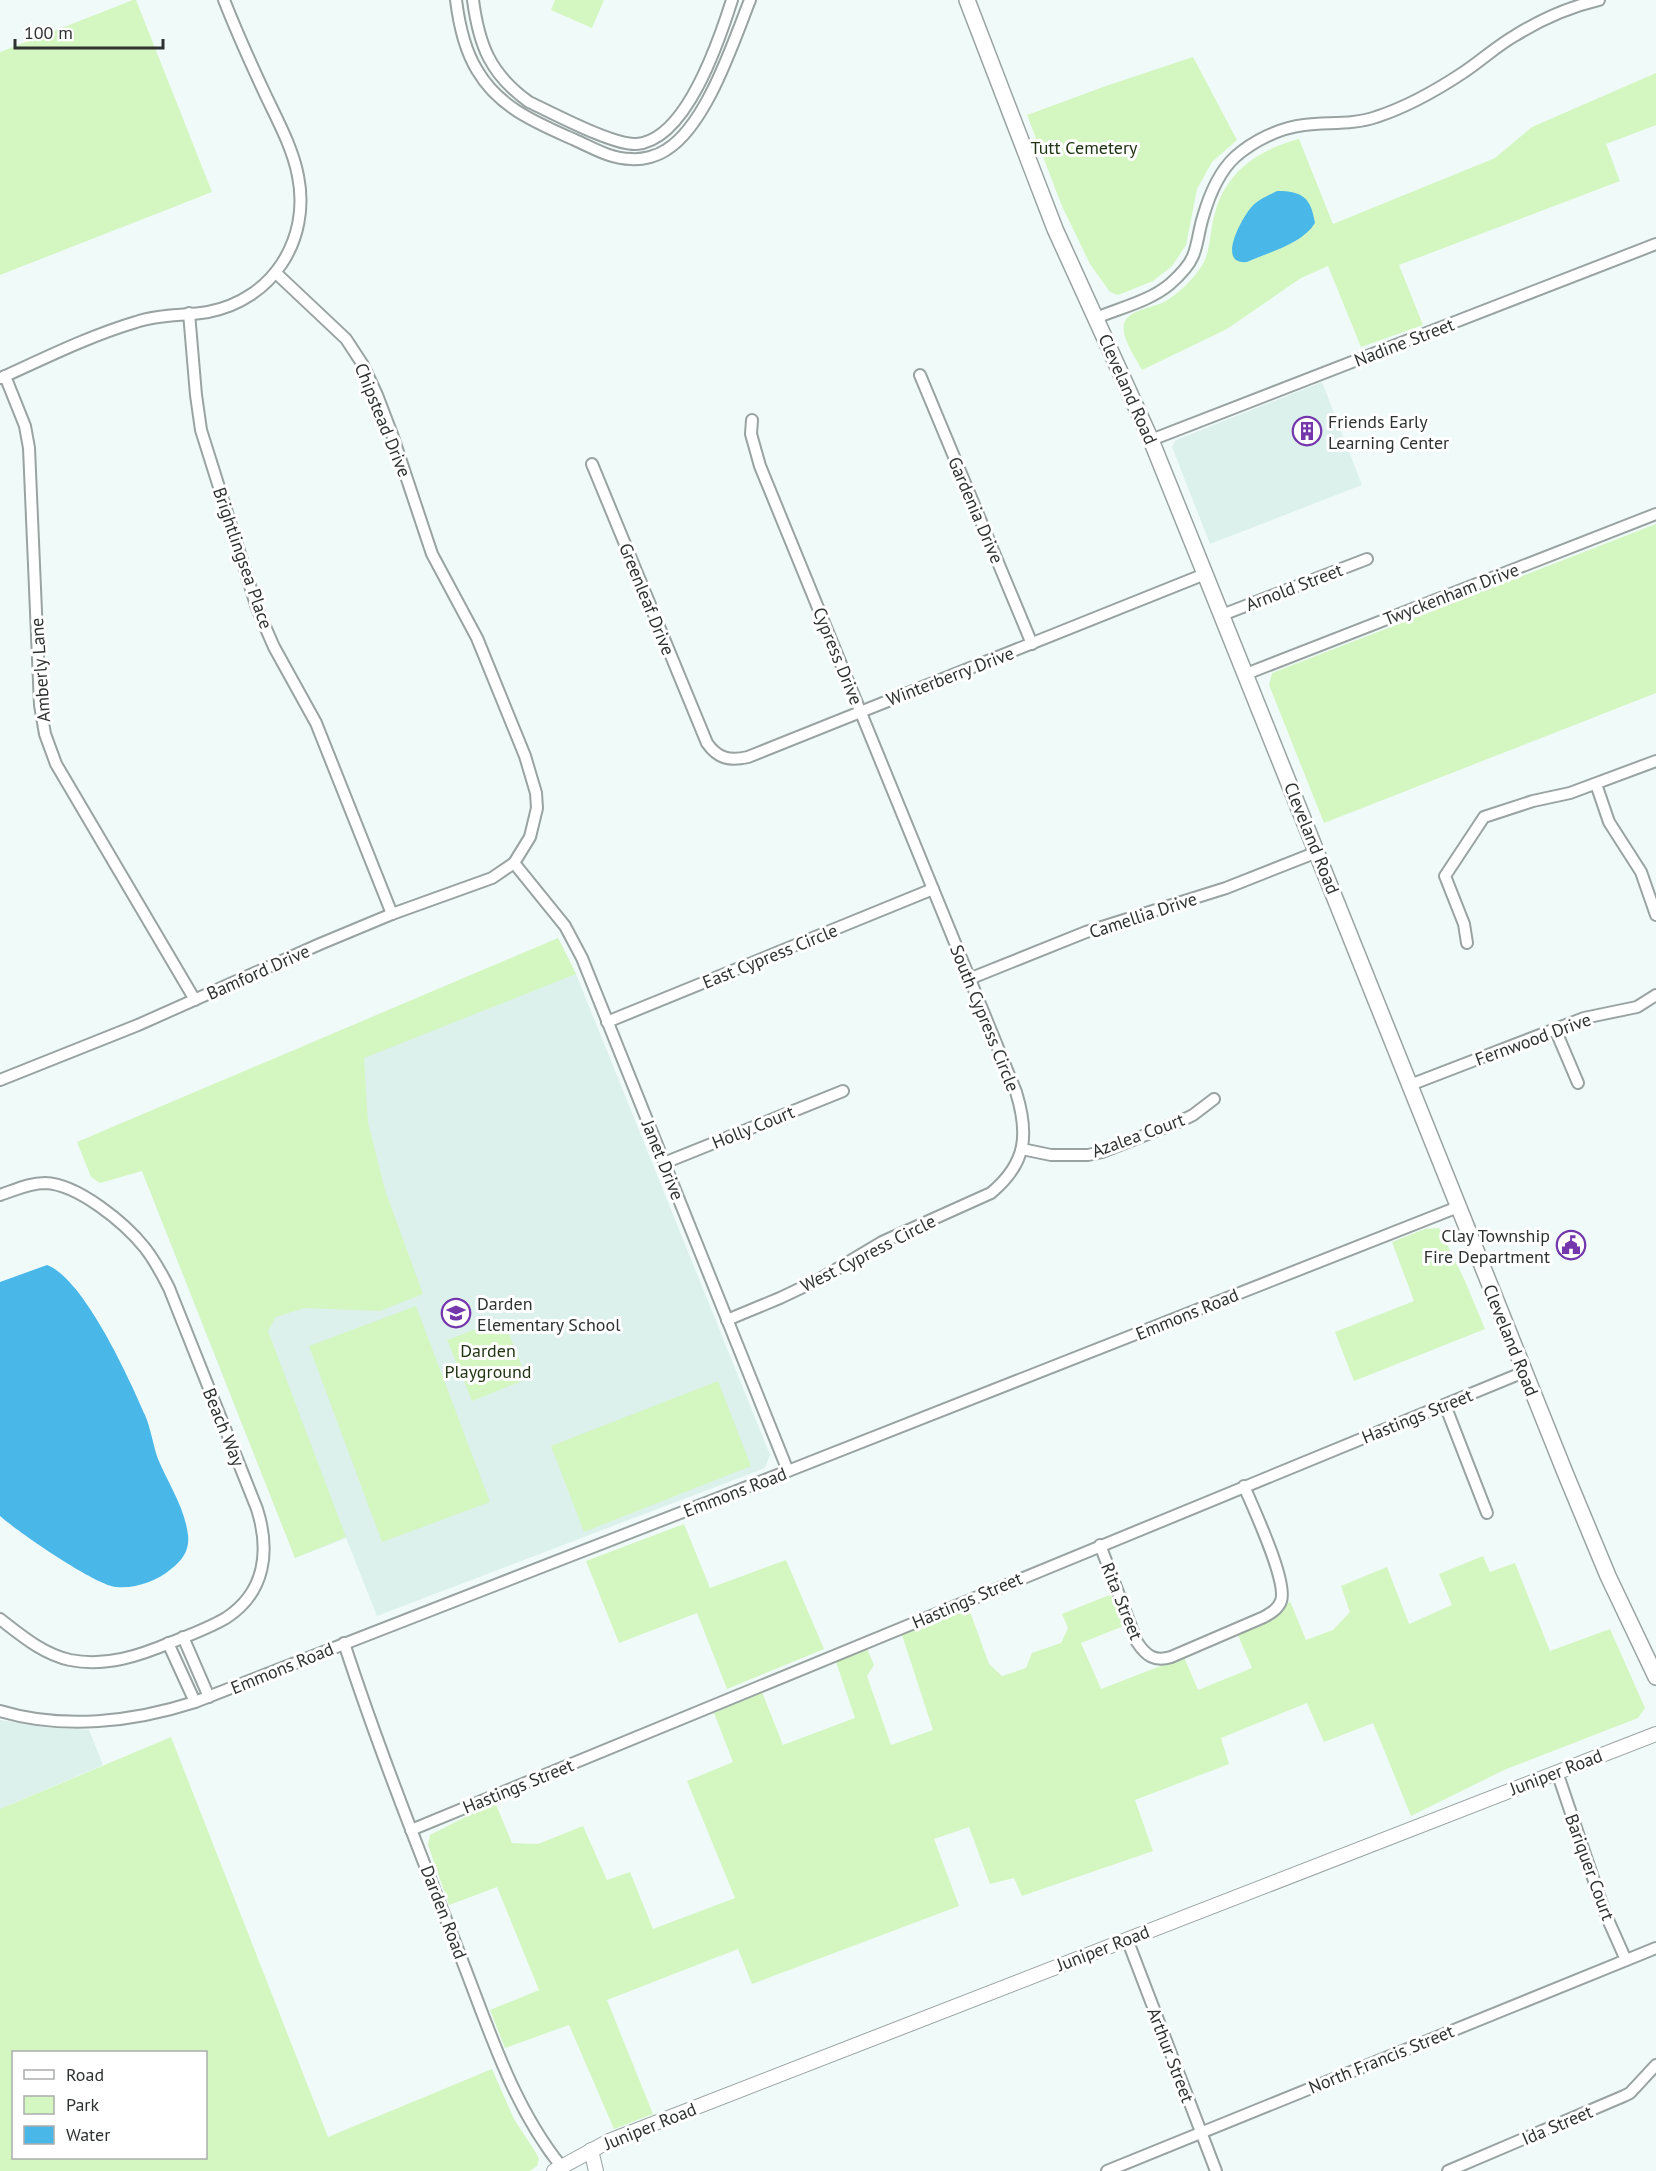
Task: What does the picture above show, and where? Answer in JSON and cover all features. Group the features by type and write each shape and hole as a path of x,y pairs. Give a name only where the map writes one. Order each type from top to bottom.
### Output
{"main road":[{"name":"Cleveland Road","path":"967,0 1055,230 1151,440 1524,1372 1608,1576 1656,1677"}],"street":[{"path":"3,377 135,322 162,316 207,312 233,304 256,291 276,273 287,258 297,230 301,194 298,175 287,141 239,39 224,0"},
{"path":"456,0 463,37 469,54 477,70 499,98 527,118 605,154 632,159 657,155 668,150 690,127 716,83 750,0"},
{"path":"473,0 478,33 484,51 500,76 519,95 529,102 610,138 637,144 660,136 671,127 690,100 720,34 732,0"},
{"path":"1096,318 1155,294 1182,272 1193,258 1203,216 1216,184 1233,159 1251,145 1276,133 1303,125 1352,123 1392,112 1442,86 1514,35 1538,22 1561,11 1599,0"},
{"name":"Nadine Street","path":"1151,440 1656,244"},
{"name":"Chipstead Drive","path":"276,273 335,328 363,364 393,437 430,547 488,663 525,756 536,793 535,822 530,837 514,862"},
{"name":"Brightlingsea Place","path":"189,314 201,430 257,608 274,647 316,723 392,914"},
{"name":"Gardenia Drive","path":"920,375 1032,644"},
{"name":"Amberly Lane","path":"3,377 25,426 29,448 40,705 45,734 64,779 116,863 195,1000"},
{"name":"Cypress Drive","path":"752,420 751,434 760,466 933,890"},
{"name":"Greenleaf Drive","path":"592,464 703,734"},
{"name":"Twyckenham Drive","path":"1246,674 1656,514"},
{"name":"Arnold Street","path":"1222,615 1366,560"},
{"name":"Winterberry Drive","path":"703,734 713,751 719,756 738,759 1205,574"},
{"path":"1467,943 1464,924 1445,876 1484,817 1596,784 1656,761"},
{"path":"1596,784 1609,822 1641,872 1656,914"},
{"name":"Camellia Drive","path":"969,979 1086,932 1226,888 1317,852"},
{"name":"Bamford Drive","path":"1,1078 138,1025 392,914 486,881 514,862"},
{"name":"Janet Drive","path":"514,862 565,926 582,958 788,1471"},
{"name":"South Cypress Circle","path":"933,890 1022,1111 1024,1133 1022,1149"},
{"name":"East Cypress Circle","path":"607,1022 933,890"},
{"name":"Fernwood Drive","path":"1410,1085 1594,1015 1630,1010 1656,995"},
{"path":"1555,1029 1578,1083"},
{"name":"Holly Court","path":"664,1163 843,1092"},
{"name":"Azalea Court","path":"1022,1149 1069,1156 1102,1152 1187,1118 1214,1099"},
{"name":"West Cypress Circle","path":"727,1320 820,1279 882,1242 984,1197 1000,1186 1009,1176 1022,1149"},
{"name":"Beach Way","path":"0,1196 29,1185 56,1184 80,1194 99,1207 138,1241 162,1275 262,1525 264,1558 259,1579 252,1591 244,1602 226,1618 124,1659 109,1662 71,1660 51,1654 36,1646 0,1619"},
{"name":"Emmons Road","path":"0,1711 62,1720 105,1721 164,1712 195,1702 1458,1207"},
{"name":"Hastings Street","path":"411,1830 1524,1372"},
{"path":"1445,1405 1486,1513"},
{"name":"Rita Street","path":"1100,1545 1133,1633 1146,1654 1157,1660 1171,1658 1264,1617 1282,1600 1283,1592 1279,1576 1244,1486"},
{"path":"183,1637 209,1697"},
{"path":"168,1643 195,1702"},
{"name":"Darden Road","path":"344,1643 382,1755 521,2104 533,2128 560,2169"},
{"name":"Juniper Road","path":"560,2169 609,2141 1656,1734"},
{"name":"Bariquer Court","path":"1557,1772 1605,1913 1626,1960"},
{"name":"Arthur Street","path":"1127,1939 1216,2171"},
{"name":"North Francis Street","path":"1107,2171 1656,1948"},
{"name":"Ida Street","path":"1448,2171 1623,2096 1630,2092 1656,2065"},
{"path":"591,2150 596,2171"}],"shaded area":[{"path":"1322,382 1362,485 1210,544 1172,447 1176,440"},
{"name":"Darden Elementary School","path":"558,938 576,974 770,1455 765,1468 377,1616 346,1538 295,1558 142,1171"},
{"path":"0,1720 41,1727 89,1730 103,1765 0,1809"}],"green space":[{"path":"136,0 212,192 0,275 0,52"},
{"path":"555,0 604,0 592,28 551,10"},
{"name":"Tutt Cemetery","path":"1193,57 1237,140 1212,162 1197,189 1186,245 1172,266 1153,281 1118,295 1110,292 1090,264 1062,206 1027,115"},
{"path":"1656,73 1656,125 1606,144 1620,181 1399,265 1423,325 1361,347 1328,266 1301,278 1227,329 1142,370 1125,335 1126,319 1136,312 1166,301 1180,291 1196,274 1206,257 1220,198 1236,174 1258,156 1299,139 1333,224 1495,158 1532,127","holes":["1236,234 1298,240 1247,262"]},
{"path":"1656,524 1656,693 1324,823 1269,685 1272,673"},
{"path":"558,938 576,974 364,1058 368,1122 385,1190 423,1294 380,1311 304,1308 276,1317 268,1331 346,1537 295,1558 142,1171 100,1183 91,1177 77,1142"},
{"path":"1439,1228 1485,1329 1354,1381 1335,1332 1414,1301 1392,1242 1425,1229"},
{"path":"416,1306 490,1502 382,1542 309,1346"},
{"name":"Darden Playground","path":"503,1319 527,1379 472,1401 447,1340"},
{"path":"718,1381 751,1466 584,1532 551,1446"},
{"path":"684,1524 710,1588 786,1560 824,1649 727,1689 697,1613 619,1643 586,1561"},
{"path":"1483,1556 1490,1572 1515,1563 1550,1651 1610,1629 1645,1708 1638,1718 1504,1770 1411,1816 1373,1723 1324,1742 1307,1703 1221,1738 1229,1764 1135,1800 1153,1851 1022,1896 1014,1878 990,1884 969,1827 934,1839 959,1906 752,1984 738,1949 607,2000 653,2114 614,2129 569,2025 505,2048 490,2010 539,1990 497,1887 449,1905 428,1845 430,1835 495,1802 512,1843 538,1844 583,1826 607,1880 630,1872 653,1929 735,1898 687,1781 733,1762 714,1713 762,1692 783,1745 855,1718 836,1662 867,1649 874,1665 867,1676 891,1745 933,1730 902,1635 968,1606 989,1664 1002,1676 1026,1668 1032,1653 1061,1643 1068,1628 1062,1614 1112,1594 1124,1626 1081,1643 1101,1689 1184,1657 1198,1690 1252,1668 1238,1635 1274,1618 1290,1601 1306,1640 1333,1630 1350,1612 1341,1586 1387,1567 1409,1624 1452,1605 1439,1574"},
{"path":"171,1737 328,2137 492,2069 514,2119 539,2159 537,2166 530,2171 0,2171 0,1809"}],"water":[{"path":"1277,191 1293,192 1304,198 1311,207 1315,223 1302,237 1284,247 1247,262 1238,261 1233,257 1232,250 1241,224 1255,204"},
{"path":"47,1265 61,1274 76,1289 117,1355 145,1415 158,1459 176,1496 186,1525 188,1546 179,1562 152,1580 131,1587 116,1587 92,1577 57,1557 0,1516 0,1282"}],"place":[{"name":"Friends Early Learning Center","path":"1307,431"},
{"name":"Clay Township Fire Department","path":"1571,1245"},
{"name":"Darden Elementary School","path":"456,1313"}]}
